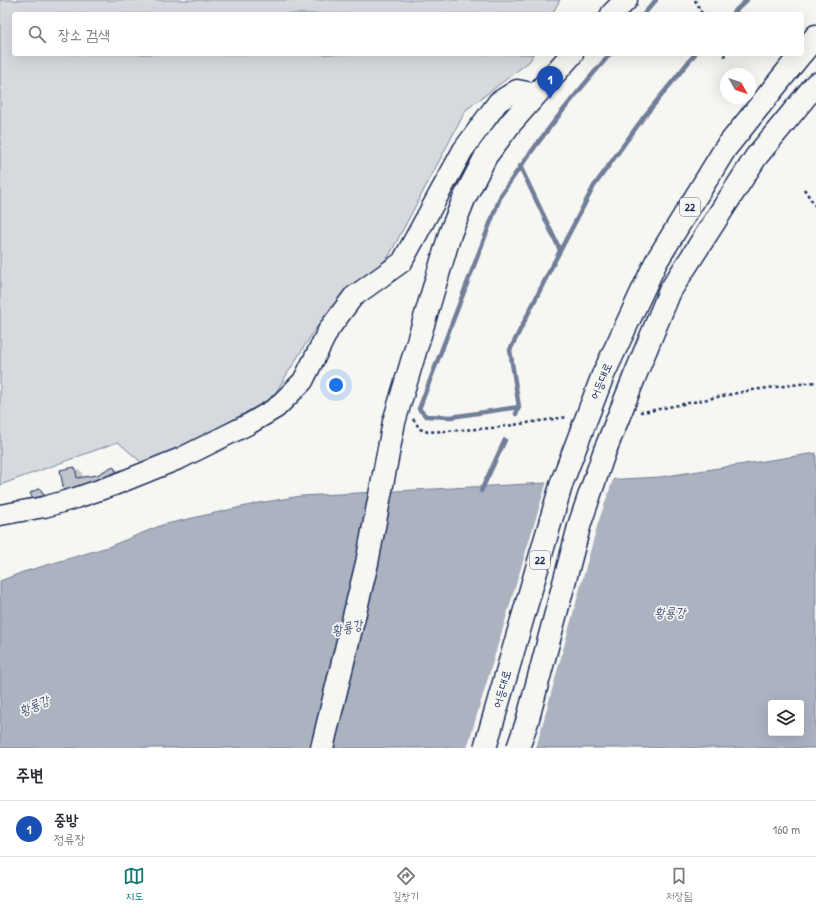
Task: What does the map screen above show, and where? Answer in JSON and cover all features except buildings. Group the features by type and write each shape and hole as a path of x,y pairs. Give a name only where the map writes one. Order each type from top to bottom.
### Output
{"main road":[{"path":"614,12 626,0"},
{"name":"어등대로","path":"804,51 816,36"},
{"path":"322,748 367,563 394,422 450,234 464,199 486,156 510,124 570,56"},
{"name":"어등대로","path":"485,748 562,482 603,375 656,262 721,156 800,56"},
{"name":"22","path":"518,748 527,722 580,523 604,453 670,291 756,157 816,84"}],"street":[{"path":"0,515 44,507 76,498 134,477 181,458 276,408 303,381 329,329 353,297 402,262 463,150 498,102 517,90 537,94"}],"path":[{"path":"695,0 701,12"},
{"path":"804,189 816,207"}],"shaded area":[{"path":"0,0 560,0 553,12 12,12 12,56 532,56 530,61 466,110 389,256 315,329 273,397 172,454 142,463 118,442 0,485"}],"water":[{"name":"황룡강","path":"816,453 816,748 0,748 0,581 23,572 108,547 162,525 259,503 301,496 660,477"}],"pier":[{"path":"614,477 598,523 536,748 467,748 547,481"}],"waterway":[{"path":"646,12 656,0"},
{"path":"734,12 747,0"},
{"path":"519,407 451,417 426,416 419,409 501,195 526,158 553,123 608,56"},
{"path":"516,414 519,407 510,350 594,186 643,118 693,56"},
{"path":"520,166 560,250"},
{"path":"481,491 505,440"}],"place":[{"name":"중방","path":"550,99"}]}
